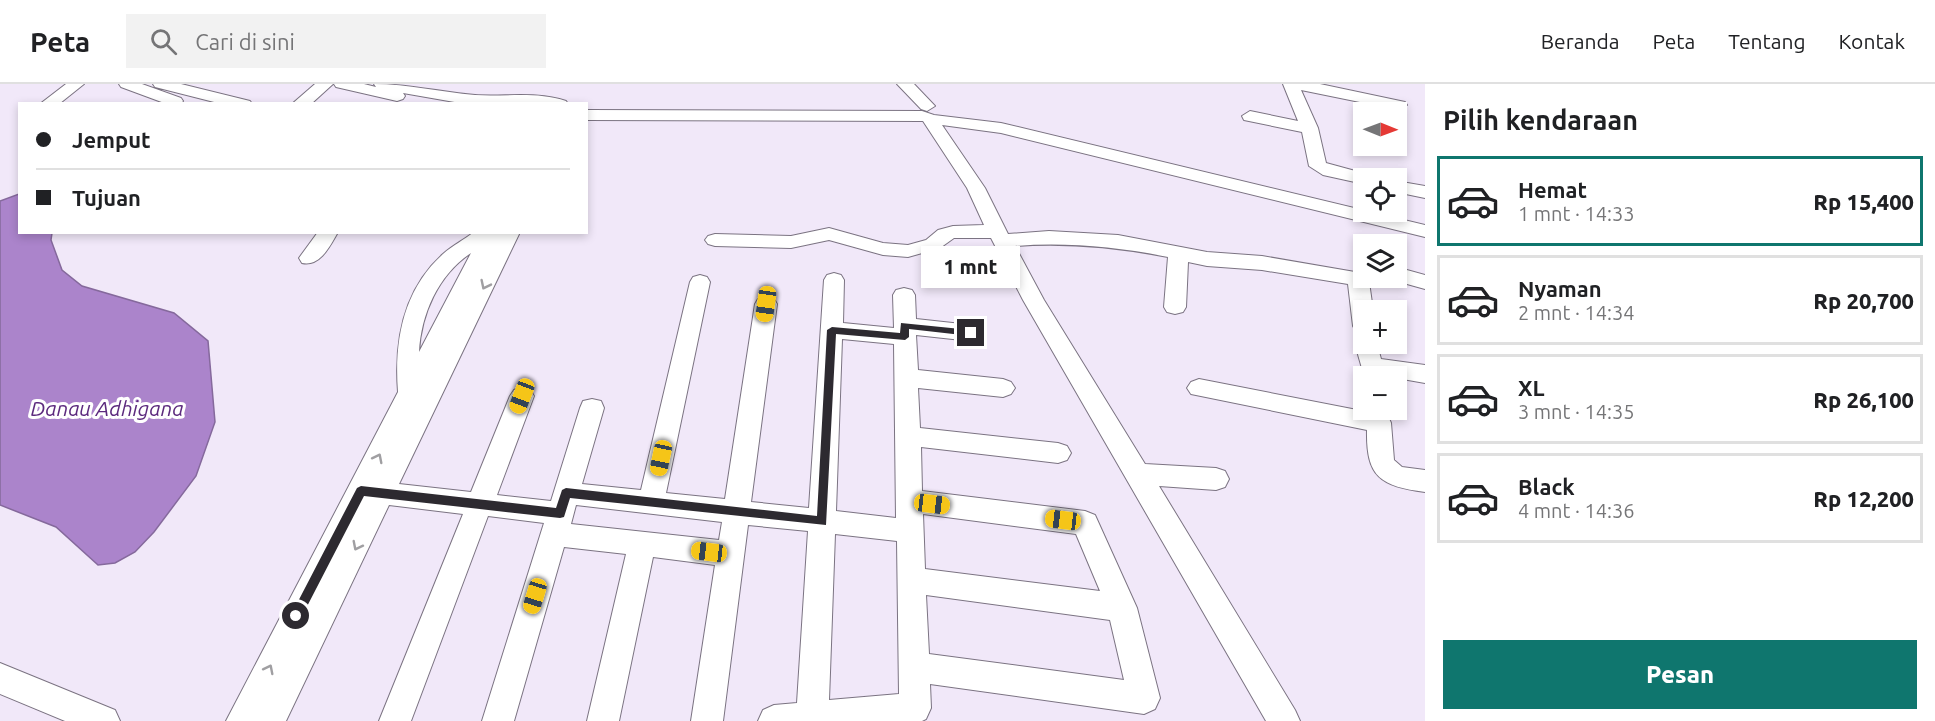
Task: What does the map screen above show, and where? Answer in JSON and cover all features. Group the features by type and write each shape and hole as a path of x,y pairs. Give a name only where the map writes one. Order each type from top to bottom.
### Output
{"street":[{"path":"51,102 76,84"},
{"path":"127,84 163,95 176,102"},
{"path":"161,84 236,102"},
{"path":"302,102 325,84"},
{"path":"342,84 423,102"},
{"path":"382,84 485,102"},
{"path":"905,84 930,113 976,188 1034,300 1284,721"},
{"path":"1291,84 1310,128 1318,166 1353,176"},
{"path":"1297,84 1384,102"},
{"path":"531,102 550,99 556,102"},
{"path":"588,104 930,113 1353,204"},
{"path":"588,115 930,113"},
{"path":"1251,116 1310,128"},
{"path":"1183,166 1353,207"},
{"path":"1407,188 1425,192"},
{"path":"1407,218 1425,221"},
{"path":"1403,222 1425,231"},
{"path":"715,240 791,242 829,234 883,249 908,251 933,244 937,237 946,233 1069,238 1118,242 1207,259 1262,263 1353,276"},
{"path":"309,258 327,234"},
{"path":"410,394 409,342 413,320 435,276 447,262 484,234"},
{"path":"269,721 372,492 410,394 491,234"},
{"path":"242,721 372,492 509,234"},
{"path":"1175,307 1178,253"},
{"path":"1407,277 1425,282"},
{"path":"812,718 834,280"},
{"path":"651,502 700,282"},
{"path":"774,721 915,708 903,295"},
{"path":"707,721 766,304"},
{"path":"832,330 971,333"},
{"path":"1370,362 1425,374"},
{"path":"906,378 1003,388"},
{"path":"1199,388 1353,412"},
{"path":"395,721 522,396"},
{"path":"498,721 592,408"},
{"path":"1379,420 1379,460 1383,468 1393,475 1425,481"},
{"path":"908,436 1058,453"},
{"path":"1136,474 1216,479"},
{"path":"372,492 560,513 651,502 910,531"},
{"path":"910,501 1085,523 1122,608 1144,698 914,667"},
{"path":"560,513 642,544 731,554"},
{"path":"603,721 642,544"},
{"path":"912,580 1122,608"},
{"path":"0,678 104,721"}],"water":[{"name":"Danau Adhigana","path":"18,194 18,234 52,234 51,240 62,270 82,286 174,313 208,341 215,422 196,476 154,532 135,552 115,563 98,565 56,527 0,505 0,201"}],"route":[{"path":"296,616 361,491 560,513 566,493 822,521 832,330 905,337 904,326 971,333"}]}
